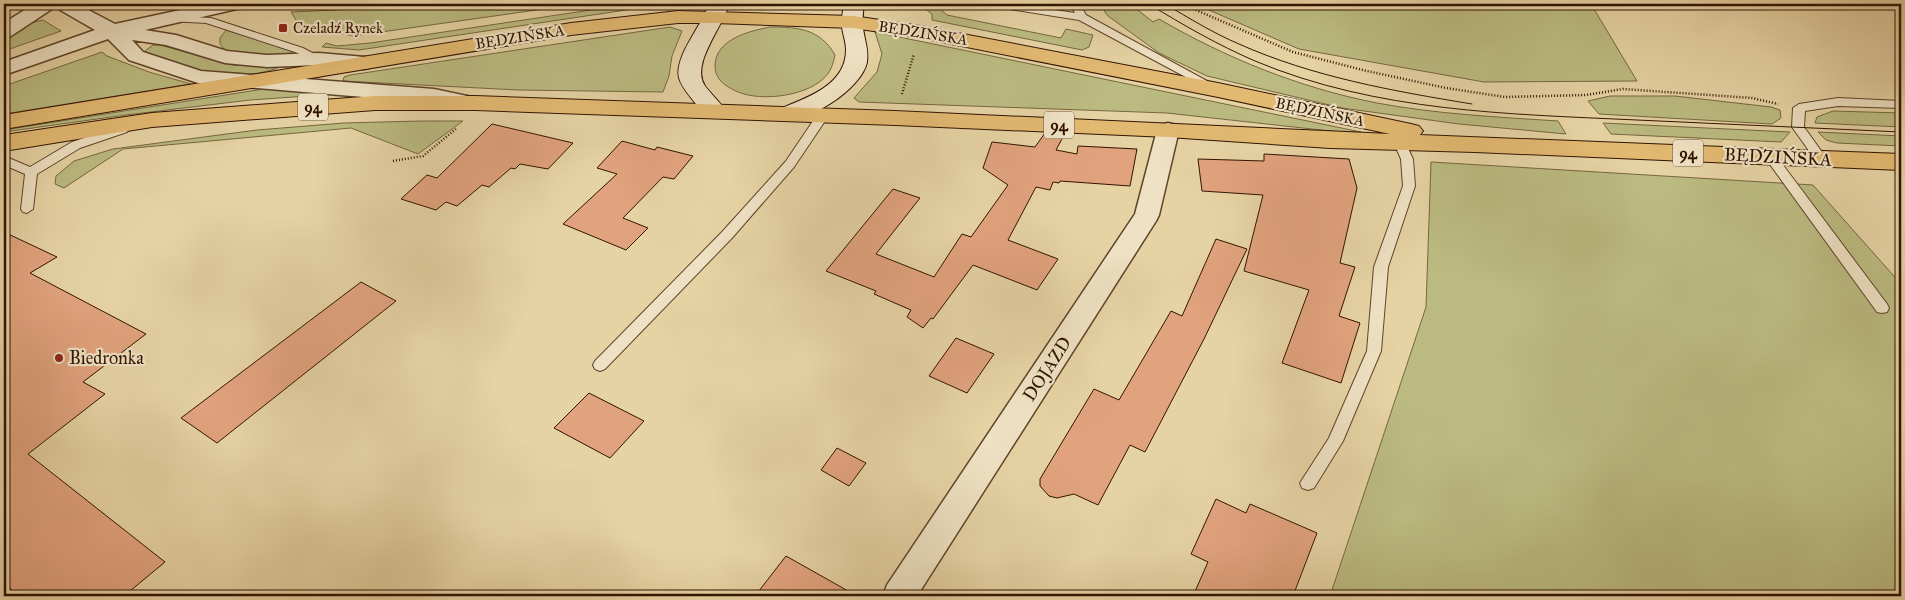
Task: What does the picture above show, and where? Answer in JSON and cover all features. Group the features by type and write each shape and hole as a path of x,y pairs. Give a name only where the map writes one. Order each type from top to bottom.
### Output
{"main road":[{"name":"BĘDZIŃSKA","path":"248,82 571,29 678,17 717,10 853,13 921,32 1218,90 1475,144"},
{"name":"94","path":"4,122 248,82"},
{"name":"94","path":"4,143 152,120 375,103 475,103"},
{"name":"BĘDZIŃSKA","path":"475,103 713,110"},
{"name":"94","path":"713,110 786,114"},
{"name":"BĘDZIŃSKA","path":"786,114 1168,130 1400,143 1475,144 1901,162"}],"street":[{"path":"4,32 47,4"},
{"name":"BĘDZIŃSKA","path":"63,4 112,31 136,56 198,77 434,96 475,103"},
{"path":"4,69 112,31 234,4"},
{"path":"713,110 694,86 690,77 691,60 717,10"},
{"path":"786,114 822,99 839,87 852,74 857,50 853,13"},
{"name":"BĘDZIŃSKA","path":"112,31 169,39 224,57 267,61 319,59 365,63"},
{"name":"DOJAZD","path":"899,596 1147,215 1168,130"}],"lane":[{"path":"1006,4 1082,17 1218,90"},
{"path":"1075,4 1082,17"},
{"path":"169,18 207,20 299,50 319,59"},
{"path":"1821,158 1798,127 1798,108 1838,102 1901,105"},
{"path":"600,365 733,228 790,164 823,115"},
{"path":"31,172 76,144 152,120"},
{"path":"1308,483 1335,442 1374,351 1381,267 1409,186 1407,159 1400,143"},
{"path":"1770,156 1882,308"},
{"path":"4,160 31,172"},
{"path":"27,209 31,172"}],"path":[{"path":"1182,4 1293,52 1366,71 1446,88 1505,97 1586,95 1623,90 1752,98 1798,108"},
{"path":"895,118 921,32"},
{"path":"393,161 423,156 458,128"}],"green space":[{"path":"417,4 579,4 353,36 299,25 291,12 381,8"},
{"path":"631,4 666,4 359,50 322,47 326,43 337,46 370,43"},
{"path":"837,4 838,8 736,5"},
{"path":"919,4 934,4 947,15 1061,38 1066,29 1093,35 1089,47 1082,50 932,20 932,14"},
{"path":"1099,4 1130,4 1153,22 1159,19 1237,59 1292,80 1348,97 1422,110 1558,121 1566,134 1459,124 1342,108 1207,76 1159,53 1108,16"},
{"path":"1195,4 1591,4 1637,81 1484,82 1299,49"},
{"path":"43,20 61,31 4,51 4,40 26,24"},
{"path":"670,27 682,31 672,56 669,76 663,92 518,90 343,81 344,77 350,75"},
{"path":"770,27 808,31 823,40 835,55 828,74 815,85 804,90 779,96 753,96 728,87 716,74 715,66 721,49 735,38"},
{"path":"226,30 291,50 291,53 279,56 259,56 230,52 225,50 220,44 220,38"},
{"path":"875,32 1361,132 1339,132 1167,113 859,102 854,98 877,72 882,54"},
{"path":"153,45 160,45 232,65 280,67 247,75 213,72 196,69 147,54 145,51"},
{"path":"102,52 107,56 149,72 191,84 4,114 4,86"},
{"path":"276,87 366,92 250,100 11,131 10,129"},
{"path":"1610,96 1675,96 1771,107 1780,110 1781,118 1772,124 1599,114 1588,101"},
{"path":"1833,111 1901,113 1901,127 1815,123 1817,117"},
{"path":"463,121 418,154 351,128 123,149 64,188 55,184 56,176 74,161 113,149 257,130 344,123"},
{"path":"1603,123 1790,132 1781,142 1611,134"},
{"path":"1818,132 1901,136 1901,146 1837,143 1826,140"},
{"path":"1431,162 1813,185 1901,284 1901,596 1330,596 1426,307"}],"building":[{"path":"492,124 573,143 548,169 520,164 515,169 511,168 489,187 482,185 457,206 446,202 436,210 401,199 427,175 437,178"},
{"path":"1045,133 1059,134 1063,137 1056,150 1077,154 1078,146 1137,149 1130,186 1060,181 1059,183 1053,182 1050,190 1036,187 1008,240 1058,259 1037,290 973,265 933,319 931,318 923,328 907,317 911,310 874,294 876,291 826,271 893,189 920,198 876,254 934,277 962,234 971,237 1008,185 983,168 992,142 1035,147"},
{"path":"622,141 655,150 657,147 693,156 674,179 663,177 623,218 648,228 626,250 563,224 617,174 597,168"},
{"path":"1264,154 1349,159 1357,188 1340,263 1355,267 1339,316 1360,323 1341,383 1282,363 1309,290 1244,271 1263,195 1202,191 1198,159 1264,161"},
{"path":"4,232 57,257 30,273 146,334 83,382 105,394 28,454 165,562 124,596 18,596 4,582"},
{"path":"1216,239 1247,249 1204,339 1145,452 1130,445 1098,505 1074,494 1057,498 1049,496 1040,486 1040,479 1094,389 1119,400 1171,311 1182,316"},
{"path":"361,282 396,301 217,443 181,418"},
{"path":"956,338 994,354 967,393 929,376"},
{"path":"589,393 644,421 610,458 554,428"},
{"path":"837,448 866,463 849,486 821,470"},
{"path":"1216,499 1246,513 1250,504 1317,533 1293,596 1193,596 1208,562 1191,554"},
{"path":"786,556 857,596 755,596"}],"tram line":[{"path":"1149,4 1201,34 1255,61 1301,78 1348,91 1395,100 1492,112 1901,132"},
{"path":"1165,4 1229,40 1267,56 1354,82 1472,104"}],"place":[{"name":"Czeladź Rynek","path":"283,28"},
{"name":"Biedronka","path":"59,358"}]}
